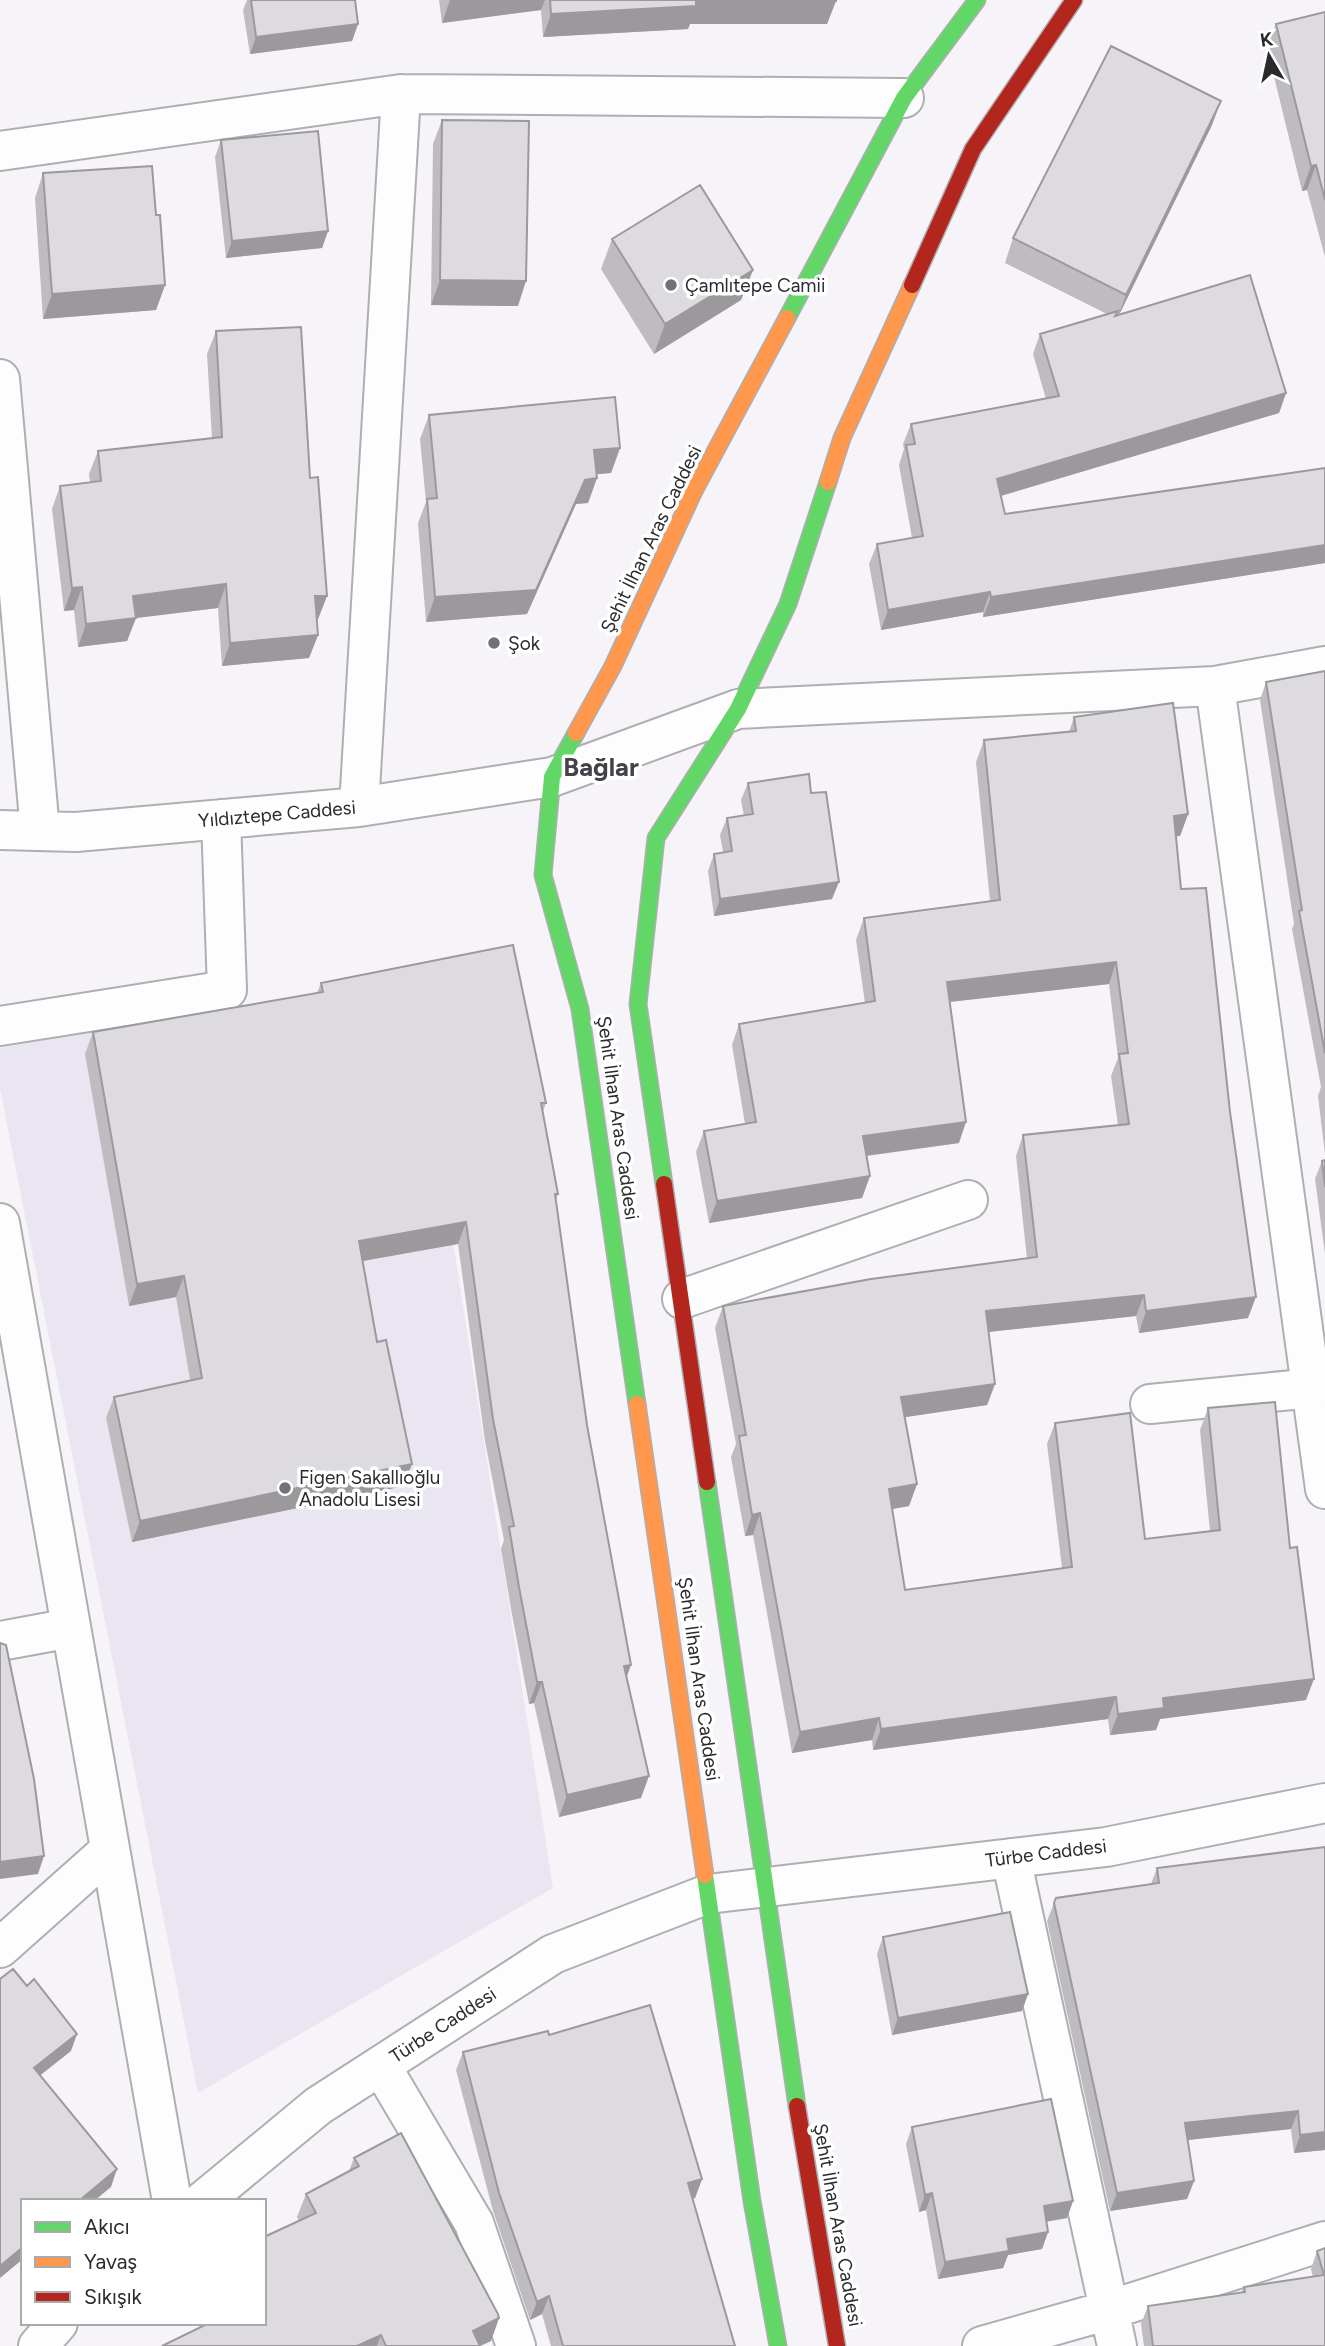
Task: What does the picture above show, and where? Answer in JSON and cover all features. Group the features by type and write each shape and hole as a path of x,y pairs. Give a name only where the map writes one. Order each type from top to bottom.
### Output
{"main road":[{"name":"Şehit İlhan Aras Caddesi","path":"778,2346 752,2201 580,1009 543,874 552,777 613,666 694,491 904,98 977,0"},
{"name":"Şehit İlhan Aras Caddesi","path":"837,2346 809,2191 638,1004 656,838 738,709 788,604 842,439 973,149 1074,0"}],"street":[{"path":"359,807 401,94"},
{"path":"0,151 401,94 904,98"},
{"path":"0,379 40,831"},
{"name":"Yıldıztepe Caddesi","path":"0,830 76,832 359,807 552,777 738,709 1214,686 1325,666"},
{"path":"1214,686 1325,1489"},
{"path":"0,1026 227,990 221,819"},
{"path":"682,1299 968,1200"},
{"path":"0,1223 10,1341 71,1629 172,2199"},
{"path":"1150,1404 1313,1388"},
{"path":"0,1641 71,1629"},
{"name":"Türbe Caddesi","path":"205,2199 318,2106 553,1954 708,1894 1106,1847 1325,1803"},
{"path":"0,1948 110,1850"},
{"path":"1011,1858 1113,2328"},
{"path":"381,2066 474,2223 516,2346"},
{"path":"982,2346 1113,2328 1325,2241"},
{"path":"38,2346 56,2325"}],"shaded area":[{"name":"Figen Sakallıoğlu Anadolu Lisesi","path":"412,976 553,1888 198,2093 0,1089 0,1048"}],"building":[{"path":"251,0 355,0 358,24 256,37"},
{"path":"550,0 836,1 696,1 696,6 551,14"},
{"path":"1325,12 1325,200 1316,165 1311,166 1276,24"},
{"path":"1111,46 1221,101 1126,295 1013,238"},
{"path":"442,120 529,121 526,281 440,280"},
{"path":"318,131 328,231 232,241 221,140"},
{"path":"152,166 156,215 160,215 165,285 52,294 43,173"},
{"path":"700,185 753,270 665,324 612,239"},
{"path":"1250,275 1286,393 997,479 1005,514 1325,468 1325,545 991,597 990,592 888,610 877,544 923,536 906,445 915,444 911,424 1059,396 1040,334 1118,311 1115,316"},
{"path":"301,327 310,478 318,477 327,596 315,596 318,635 230,643 226,584 133,596 136,618 86,624 82,587 72,588 60,486 101,481 98,451 222,437 216,331"},
{"path":"615,397 620,448 594,450 597,478 585,480 536,590 435,597 427,499 437,498 429,415"},
{"path":"1325,671 1325,1053 1299,911 1302,910 1266,682"},
{"path":"1173,703 1188,814 1174,816 1181,889 1206,888 1230,1112 1256,1297 1146,1311 1144,1295 986,1311 995,1384 901,1397 917,1484 889,1489 905,1590 1072,1567 1055,1423 1130,1413 1145,1539 1220,1530 1208,1408 1275,1402 1290,1548 1297,1547 1314,1679 1163,1698 1164,1708 1118,1714 1116,1697 881,1729 879,1718 800,1732 760,1513 752,1515 739,1436 746,1435 723,1306 871,1279 1037,1257 1023,1135 1129,1124 1119,1054 1128,1053 1116,962 947,982 966,1122 863,1136 870,1176 717,1201 704,1131 756,1122 739,1024 875,1001 864,918 1000,900 984,740 1076,731 1074,717"},
{"path":"809,774 811,793 826,792 839,882 720,899 714,854 732,851 727,818 753,814 748,783"},
{"path":"513,945 546,1103 541,1103 558,1194 555,1194 587,1425 631,1665 624,1666 649,1776 567,1795 542,1682 537,1682 519,1587 509,1527 514,1526 493,1419 466,1222 359,1241 377,1342 386,1340 412,1464 140,1521 114,1397 202,1378 184,1276 137,1284 93,1032 323,992 321,983"},
{"path":"1325,1160 1325,1187 1322,1161"},
{"path":"0,1643 6,1645 34,1779 44,1856 0,1862"},
{"path":"1325,1847 1325,2132 1300,2135 1298,2111 1185,2123 1194,2181 1117,2193 1054,1903 1056,1898 1159,1883 1157,1868"},
{"path":"1010,1912 1028,1994 898,2018 883,1937"},
{"path":"13,1969 27,1986 34,1979 77,2034 34,2068 117,2169 81,2199 21,2199 21,2249 0,2266 0,1979"},
{"path":"650,2005 702,2179 688,2183 735,2346 563,2346 549,2296 537,2302 499,2193 463,2052 548,2031 549,2035"},
{"path":"1051,2099 1073,2201 1044,2206 1048,2232 1007,2239 1009,2251 945,2262 932,2193 925,2195 912,2127"},
{"path":"401,2133 498,2314 499,2318 473,2331 480,2346 386,2346 381,2335 357,2346 162,2346 205,2325 266,2325 266,2236 316,2213 306,2194 359,2166 354,2158"},
{"path":"1325,2248 1325,2346 1153,2346 1148,2306 1245,2292 1244,2287 1324,2275 1317,2251"}],"traffic: fast":[{"path":"787,318 904,98 977,0"},
{"path":"664,1184 638,1004 656,838 738,709 788,604 828,482"},
{"path":"576,733 552,777 543,875 580,1009 637,1404"},
{"path":"707,1482 797,2106"},
{"path":"705,1875 752,2201 778,2346"}],"traffic: slow":[{"path":"828,482 842,438 912,285"},
{"path":"576,733 613,666 694,491 787,318"},
{"path":"637,1404 705,1875"}],"traffic: jam":[{"path":"912,285 973,149 1074,0"},
{"path":"664,1184 707,1482"},
{"path":"797,2106 837,2346"}],"place":[{"name":"Çamlıtepe Camii","path":"671,285"},
{"name":"Şok","path":"494,643"},
{"name":"Figen Sakallıoğlu Anadolu Lisesi","path":"285,1488"}],"district":[{"name":"Bağlar","path":"601,767"}]}
